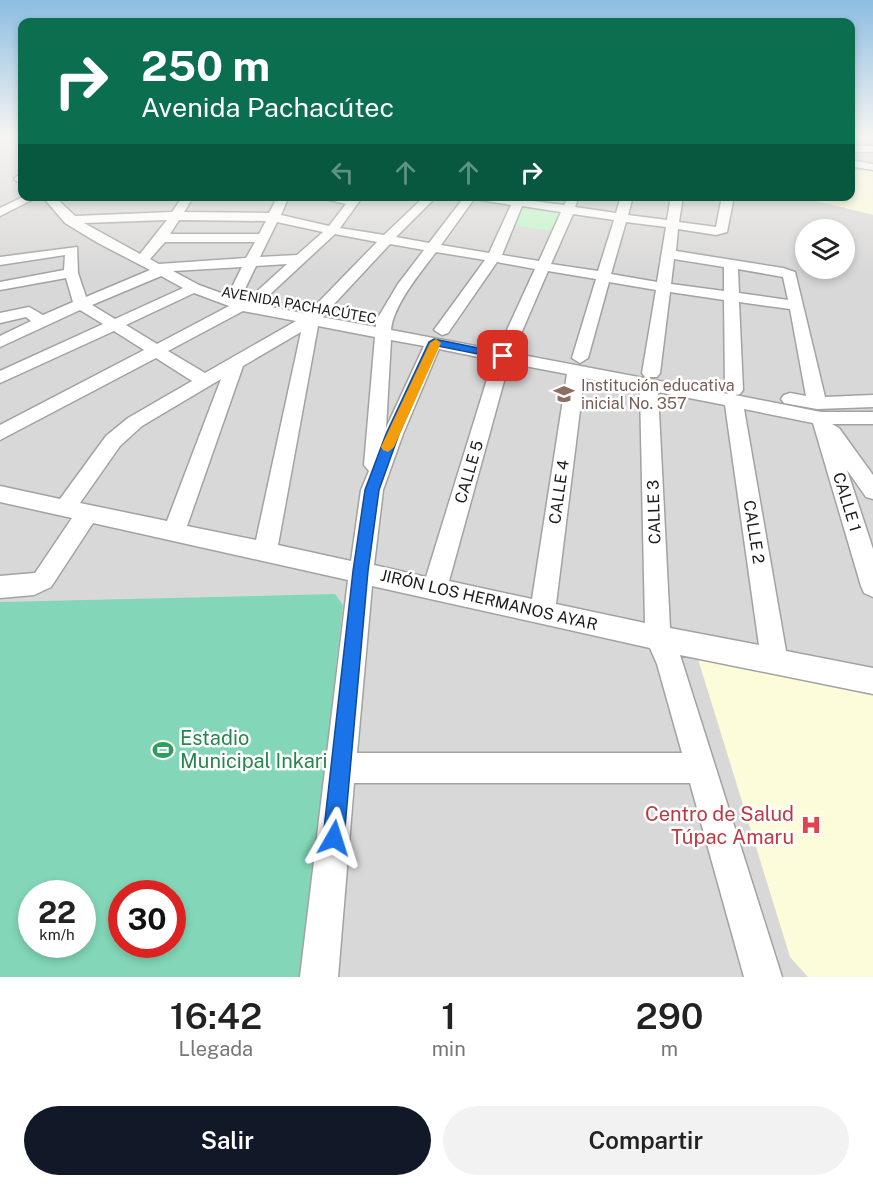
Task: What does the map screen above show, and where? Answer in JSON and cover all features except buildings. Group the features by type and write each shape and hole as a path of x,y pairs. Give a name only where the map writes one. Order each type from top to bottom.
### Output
{"street":[{"path":"0,212 24,201"},
{"name":"AVENIDA PACHACÚTEC","path":"51,201 69,220 106,244 194,288 239,299 438,336 734,396 873,418"},
{"path":"142,260 161,238 186,201"},
{"path":"0,433 156,352 239,299 251,262 281,201"},
{"path":"260,296 332,230 354,201"},
{"path":"0,587 34,585 43,580 113,441 135,422 314,314 427,201"},
{"path":"319,977 361,571 372,490 384,327 405,284 469,201"},
{"path":"372,490 393,434 438,336 494,257 519,201"},
{"path":"536,201 571,203 621,217 721,231 725,222 727,201"},
{"name":"CALLE 4","path":"542,612 578,365 626,201"},
{"name":"CALLE 3","path":"658,638 650,379 676,201"},
{"name":"CALLE 5","path":"435,588 506,350 571,203"},
{"path":"69,220 175,216 273,217 332,230 664,287 797,306"},
{"path":"161,238 262,238"},
{"path":"0,261 72,250 85,245 106,244"},
{"path":"72,250 71,273 81,304 205,381"},
{"path":"669,254 731,264"},
{"path":"0,342 157,269 301,259"},
{"name":"CALLE 2","path":"731,264 734,396 774,661"},
{"name":"CALLE 1","path":"731,264 790,275 819,410 873,586"},
{"path":"0,286 71,273"},
{"path":"0,378 194,288"},
{"name":"AVENIDA PACHACÚTEC","path":"239,299 260,296 314,314"},
{"path":"0,318 29,312 42,322"},
{"path":"265,551 314,314"},
{"path":"174,532 236,361"},
{"name":"AVENIDA PACHACÚTEC","path":"819,410 873,401"},
{"path":"819,410 873,491"},
{"name":"JIRÓN LOS HERMANOS AYAR","path":"0,494 361,571 658,638 873,681"},
{"path":"658,638 670,662 763,977"},
{"path":"341,768 701,768"}],"shaded area":[{"path":"0,183 18,183 18,201 855,201 855,183 873,183 873,977 0,977"},
{"path":"855,183 873,183 873,215 817,201 855,201"},
{"name":"Centro de Salud Túpac Amaru","path":"704,653 873,692 873,977 808,977 790,957 698,659"}],"green space":[{"path":"522,205 562,210 554,231 511,225"},
{"name":"Estadio Municipal Inkari","path":"335,594 343,605 302,977 0,977 0,602"}],"slow traffic":[{"path":"388,447 434,342 436,343"}],"place":[{"name":"Institución educativa inicial No. 357","path":"564,394"},
{"name":"Estadio Municipal Inkari","path":"163,750"},
{"name":"Centro de Salud Túpac Amaru","path":"811,825"}],"route":[{"path":"334,838 361,571 372,490 393,434 434,342 503,356"}]}
